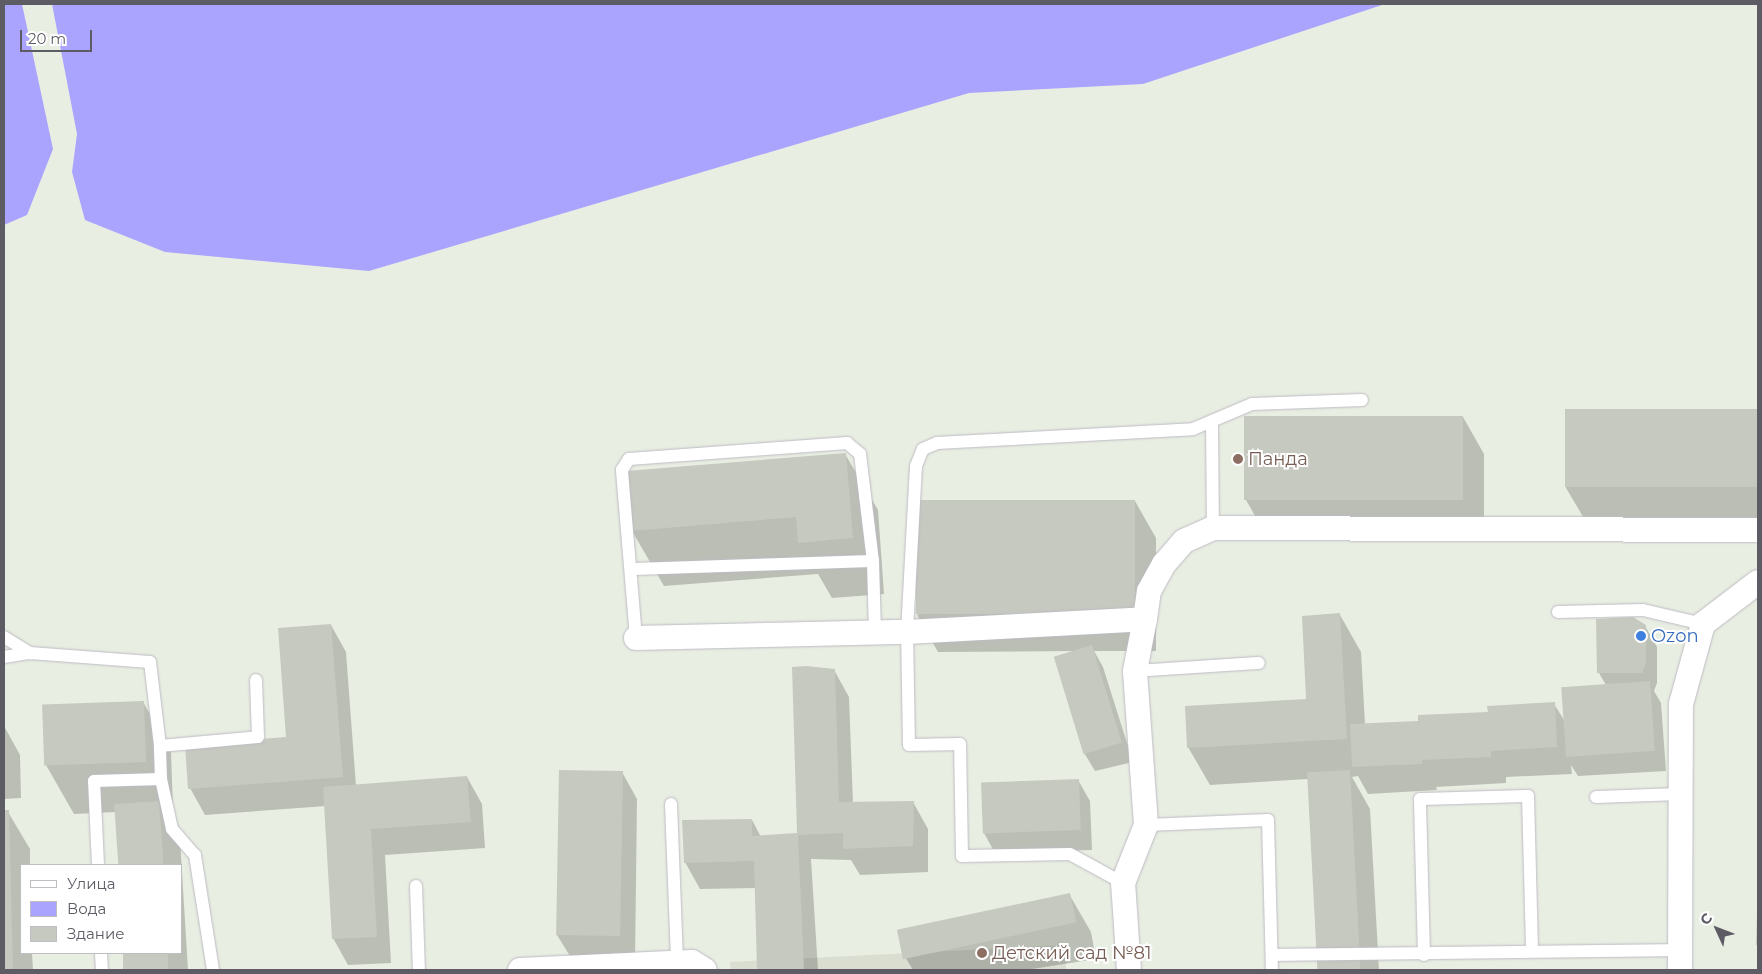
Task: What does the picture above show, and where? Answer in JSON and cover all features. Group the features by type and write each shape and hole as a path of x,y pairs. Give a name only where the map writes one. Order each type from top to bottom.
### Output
{"street":[{"path":"1129,970 1122,883 1146,825 1134,671 1149,591 1164,564 1184,541 1213,528 1758,530"},
{"path":"1680,960 1681,704 1703,624 1758,582"},
{"path":"636,638 907,632 1145,619"},
{"path":"520,970 692,962 705,969"}],"lane":[{"path":"1122,883 1070,854 962,856 960,744 909,745 907,632 916,466 923,449 937,442 1193,429 1252,404 1362,400"},
{"path":"1212,421 1213,528"},
{"path":"636,638 632,569 622,470 629,459 847,442 860,454 873,561 875,633"},
{"path":"632,569 873,561"},
{"path":"1558,612 1643,610 1703,624"},
{"path":"4,637 30,653"},
{"path":"4,658 30,653 150,662 160,746 161,779 172,830 195,855 213,970"},
{"path":"1134,671 1259,663"},
{"path":"160,746 258,737 256,680"},
{"path":"98,864 94,781 161,779"},
{"path":"1596,797 1680,794"},
{"path":"1424,955 1420,799 1528,796 1532,949"},
{"path":"671,804 677,963"},
{"path":"1146,825 1268,820 1272,970"},
{"path":"416,886 418,970"},
{"path":"1272,955 1424,955 1532,949 1680,960"},
{"path":"102,954 102,970"}],"shaded area":[{"name":"Детский сад №81","path":"1065,945 1066,970 731,970 730,962"}],"water":[{"path":"4,4 22,4 53,149 27,215 4,225"},
{"path":"52,4 1385,4 1143,84 969,93 369,271 165,252 85,220 72,172 77,134"}],"building":[{"path":"1565,409 1758,409 1758,487 1565,487"},
{"path":"1244,416 1463,416 1463,500 1244,500"},
{"path":"846,453 853,538 798,543 796,517 630,531 626,471"},
{"path":"916,500 1135,500 1135,614 916,614"},
{"path":"1340,613 1347,739 1187,748 1185,706 1306,699 1302,616"},
{"path":"1633,617 1646,625 1646,662 1642,673 1597,673 1596,619"},
{"path":"331,624 343,777 188,789 185,745 286,737 278,628"},
{"path":"1092,645 1122,743 1084,754 1054,657"},
{"path":"806,666 835,669 839,802 914,801 913,846 843,849 843,833 798,835 804,970 757,970 754,861 684,863 682,820 752,819 752,836 797,833 792,667"},
{"path":"1650,681 1655,751 1566,757 1561,687"},
{"path":"144,701 146,762 44,766 42,705"},
{"path":"1555,702 1557,747 1491,751 1491,757 1422,760 1422,764 1352,767 1350,724 1418,721 1418,715 1488,712 1487,706"},
{"path":"559,770 623,771 620,936 556,935"},
{"path":"1350,770 1360,970 1317,970 1307,772"},
{"path":"467,776 471,822 371,829 377,937 332,939 323,787"},
{"path":"1079,779 1081,830 983,833 981,782"},
{"path":"159,801 163,864 118,864 114,804"},
{"path":"4,810 9,810 13,970 4,970"},
{"path":"1070,893 1076,922 903,959 897,930"},
{"path":"1757,914 1758,945 1756,945"},
{"path":"123,954 168,954 168,970 123,970"}],"place":[{"name":"Панда","path":"1238,459"},
{"name":"Ozon","path":"1641,636"},
{"name":"Детский сад №81","path":"982,953"}]}
